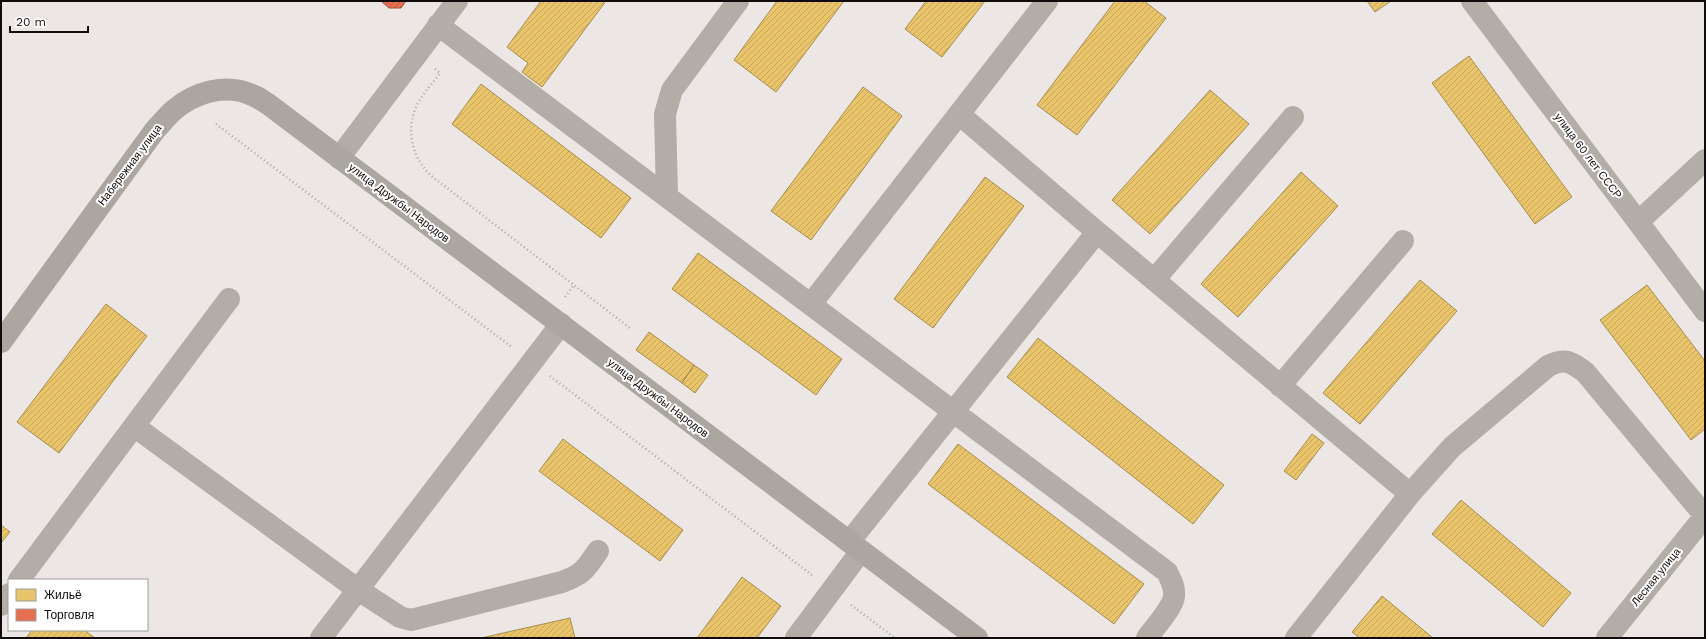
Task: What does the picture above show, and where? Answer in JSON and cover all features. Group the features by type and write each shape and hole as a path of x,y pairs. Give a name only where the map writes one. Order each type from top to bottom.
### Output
{"main road":[{"name":"Набережная улица","path":"1,342 155,130 175,110 192,99 211,91 232,89 252,95 268,104 340,158"},
{"name":"улица Дружбы Народов","path":"340,158 977,638"}],"street":[{"path":"340,158 457,1"},
{"path":"667,196 665,114 672,90 738,1"},
{"path":"810,304 1047,1"},
{"name":"улица 60 лет СССР","path":"1472,1 1705,311"},
{"path":"438,25 1168,572 1173,584 1174,597 1169,608 1147,638"},
{"path":"959,114 1097,232 1410,494"},
{"path":"1154,280 1293,117"},
{"path":"1638,222 1705,160"},
{"path":"796,638 832,590 855,546 953,410 1097,232"},
{"path":"1280,386 1403,241"},
{"path":"20,579 229,299"},
{"path":"321,638 560,324"},
{"path":"1296,638 1410,494 1452,447 1548,366 1559,360 1572,363 1585,372 1705,516"},
{"path":"134,426 357,589 400,617 411,620 562,582 584,572 598,551"},
{"name":"Лесная улица","path":"1607,638 1705,516"},
{"path":"1,605 8,595"}],"path":[{"path":"440,73 419,102 414,113 412,127 414,151 423,168 430,175 630,328"},
{"path":"216,124 895,638"}],"building: Жильё":[{"path":"541,1 606,1 542,87 522,72 528,63 507,47"},
{"path":"777,1 844,1 776,92 734,60"},
{"path":"926,1 985,1 942,57 905,29"},
{"path":"1115,1 1144,1 1166,18 1077,135 1037,105"},
{"path":"1367,1 1391,1 1375,12"},
{"path":"1469,56 1572,197 1535,224 1432,83"},
{"path":"481,84 631,198 601,238 452,124"},
{"path":"863,87 902,116 811,240 771,211"},
{"path":"1210,90 1249,124 1150,234 1112,200"},
{"path":"1301,172 1338,206 1238,317 1201,284"},
{"path":"985,177 1024,206 933,328 894,299"},
{"path":"698,253 842,359 816,395 672,289"},
{"path":"1420,280 1457,311 1360,424 1323,393"},
{"path":"1647,285 1705,361 1705,429 1691,440 1600,320"},
{"path":"106,304 147,336 59,453 17,422"},
{"path":"649,332 694,365 682,383 636,350"},
{"path":"1038,338 1224,485 1193,524 1007,377"},
{"path":"694,365 708,375 695,393 682,383"},
{"path":"1312,434 1324,443 1296,480 1284,471"},
{"path":"563,439 683,530 660,561 539,471"},
{"path":"958,444 1144,584 1114,624 928,484"},
{"path":"1461,500 1571,593 1543,627 1432,534"},
{"path":"1,525 10,532 1,543"},
{"path":"742,577 781,606 757,638 697,638"},
{"path":"1382,596 1433,638 1360,638 1352,632"},
{"path":"570,618 575,638 481,638"},
{"path":"31,631 85,631 95,638 26,638"}],"building: Торговля":[{"path":"381,1 406,1 401,8 389,8"}]}
